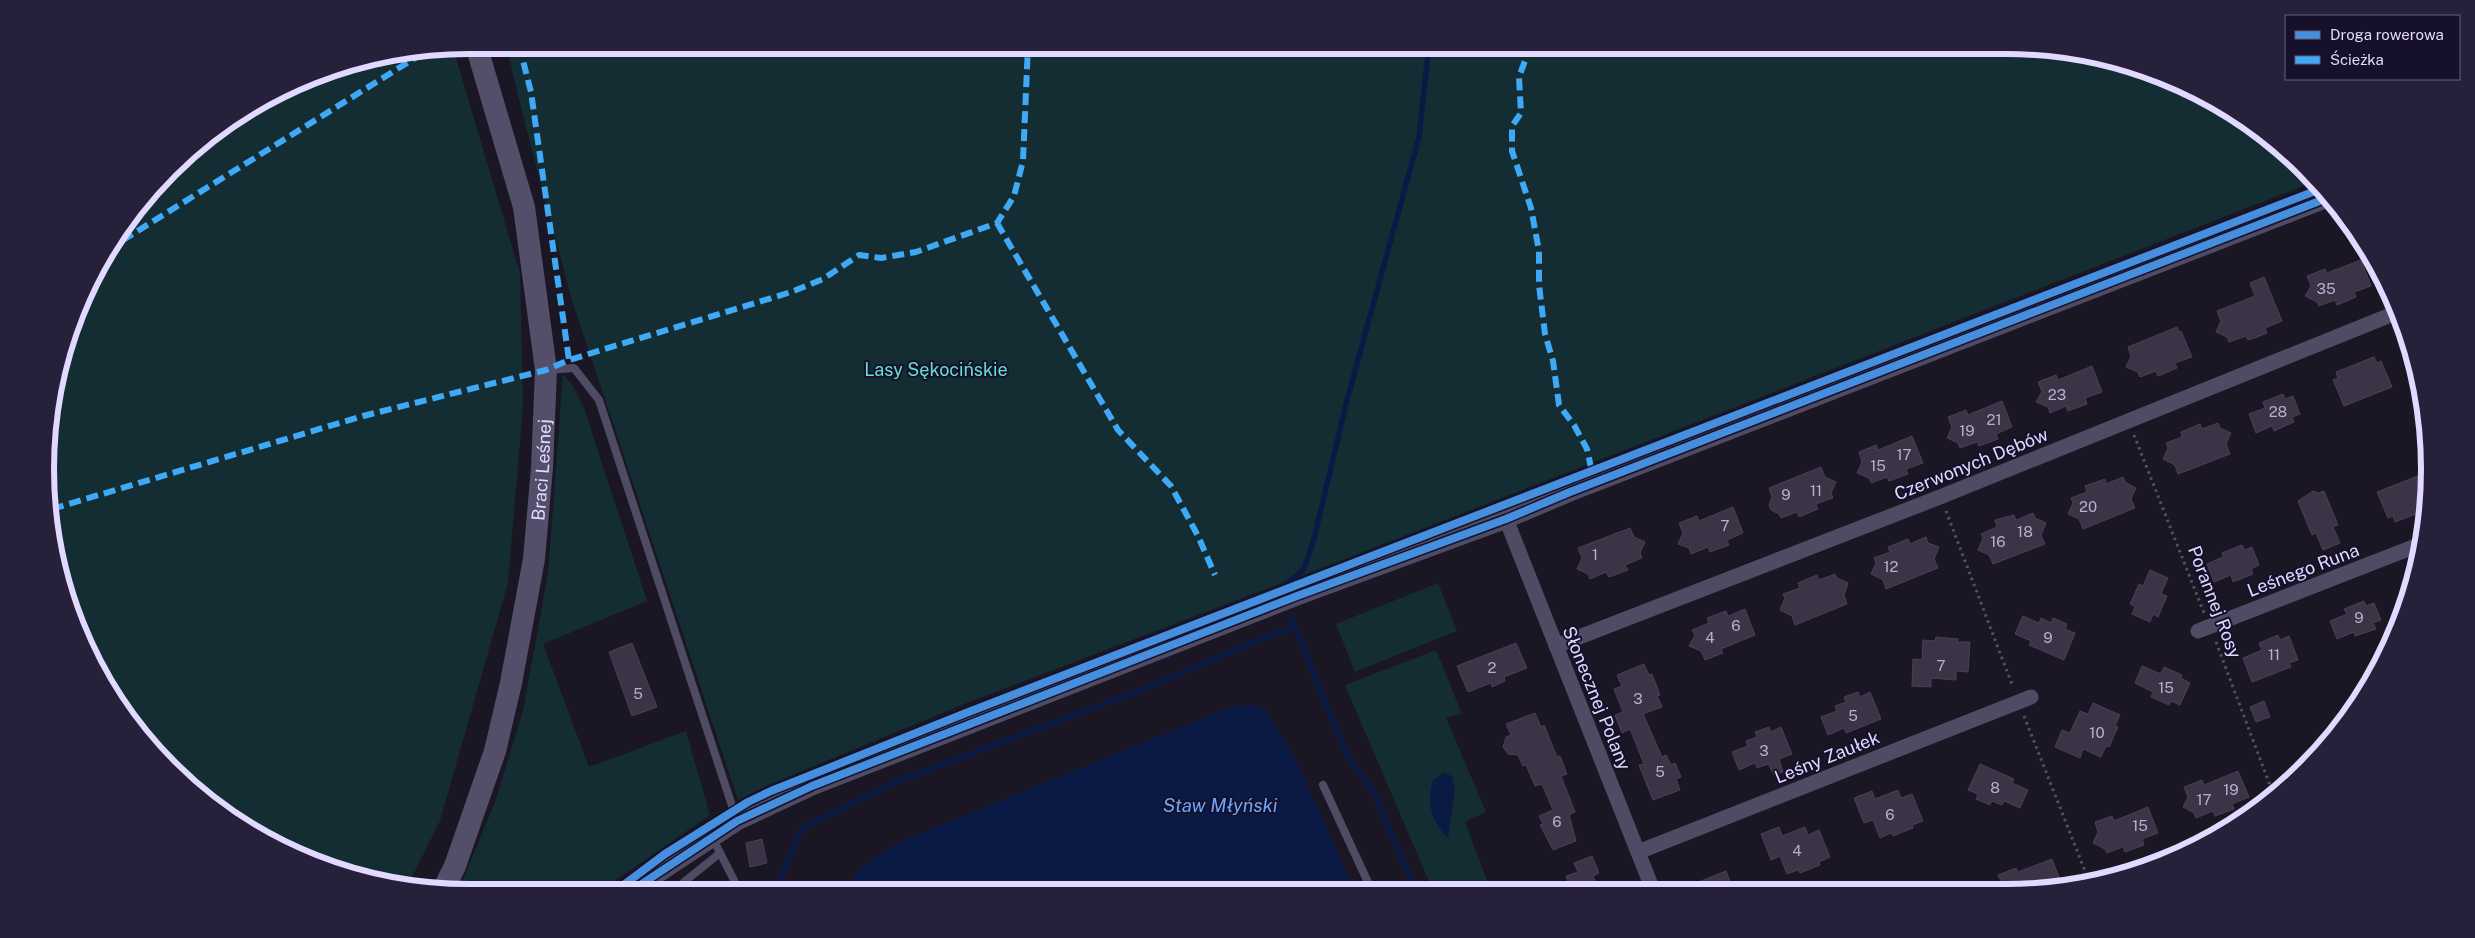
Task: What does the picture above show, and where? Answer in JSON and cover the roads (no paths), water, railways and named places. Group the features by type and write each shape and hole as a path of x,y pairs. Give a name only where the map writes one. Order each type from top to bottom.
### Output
{"main road":[{"name":"Braci Leśnej","path":"446,883 455,866 495,752 511,683 534,559 542,468 546,370 524,207 479,54"}],"street":[{"path":"644,884 716,845 737,821 812,786 1038,696 1297,596 1506,519 1598,481 2322,200"},
{"name":"Czerwonych Dębów","path":"1556,646 1940,497 2392,315"},
{"name":"Słonecznej Polany","path":"1506,519 1651,884"},
{"name":"Leśnego Runa","path":"2204,628 2414,547"},
{"name":"Leśny Zaułek","path":"1638,852 2025,699"}],"lane":[{"path":"546,370 574,368 599,400 737,821"},
{"path":"1323,785 1369,884"},
{"path":"683,884 716,845 736,884"}],"water":[{"name":"Staw Młyński","path":"1249,704 1265,709 1296,760 1352,884 851,884 863,866 879,854 906,839 1228,708"},
{"path":"1444,773 1452,776 1455,790 1448,838 1434,819 1430,804 1433,780"}],"waterway":[{"path":"1285,585 1304,569 1314,539 1346,404 1419,137 1428,54"},
{"path":"1290,615 1347,756 1373,791 1413,884"},
{"path":"781,884 782,875 802,828 898,781 1144,689 1294,627"}],"park label":[{"name":"Lasy Sękocińskie","path":"936,369"}]}
